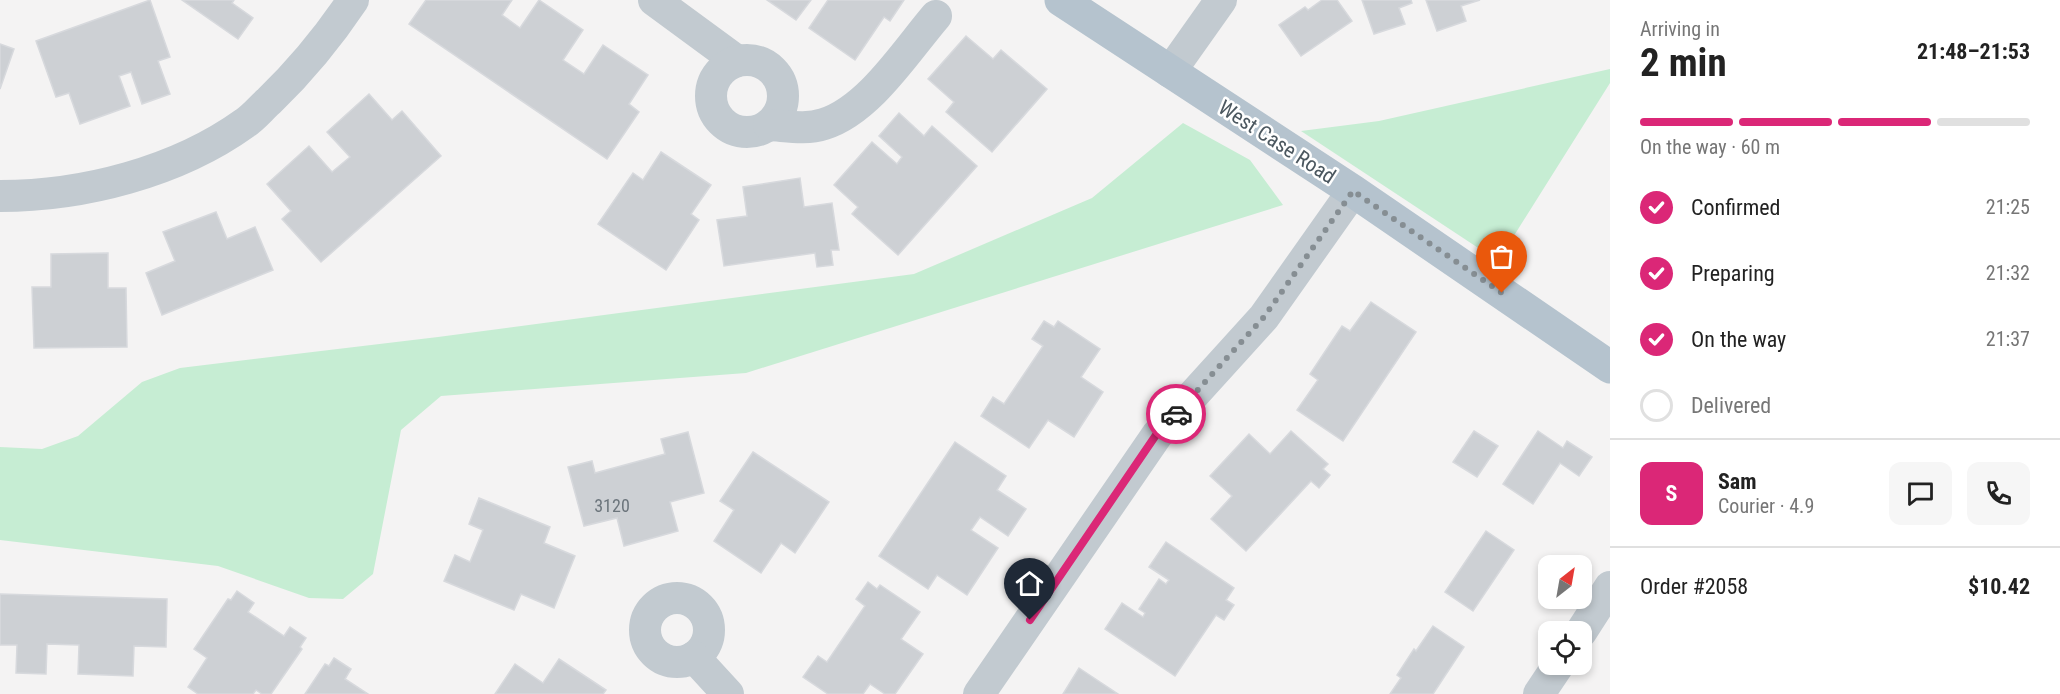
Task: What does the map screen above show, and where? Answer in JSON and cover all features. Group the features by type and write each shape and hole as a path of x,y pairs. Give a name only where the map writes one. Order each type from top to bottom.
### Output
{"main road":[{"name":"West Case Road","path":"1061,0 1353,191 1610,367"}],"street":[{"path":"0,196 58,193 96,187 155,169 207,146 247,122 278,92 316,49 353,0"},
{"path":"654,0 737,61"},
{"path":"1170,72 1221,0"},
{"path":"769,125 804,128 824,124 842,116 879,84 936,16"},
{"path":"749,60 772,69 783,92 782,104 777,116 769,125 758,131 735,131 717,117 710,95 712,84 726,66 737,61 749,60"},
{"path":"979,694 1156,435 1264,317 1353,191"},
{"path":"1588,621 1610,587"},
{"path":"694,657 728,694"},
{"path":"1539,694 1552,675"}],"green space":[{"path":"1610,69 1610,83 1498,261 1301,131 1379,121"},
{"path":"1183,123 1250,160 1283,205 746,373 441,396 401,430 373,574 343,599 309,598 218,566 0,540 0,447 42,449 78,436 142,382 180,368 438,337 914,274 1092,198"}],"building":[{"path":"150,0 170,57 158,61 170,94 142,104 131,72 119,76 130,106 80,124 69,93 56,97 36,41"},
{"path":"182,0 234,0 232,3 253,18 238,39"},
{"path":"426,0 512,0 502,15 520,28 539,0 583,30 563,60 584,74 603,45 648,75 629,104 639,112 607,159 409,24"},
{"path":"767,0 811,0 796,20"},
{"path":"828,0 904,0 890,21 884,17 855,60 809,28"},
{"path":"1322,0 1337,0 1352,21 1301,56 1279,25 1305,7 1308,10"},
{"path":"1362,0 1411,0 1412,3 1399,8 1405,24 1374,34"},
{"path":"1426,0 1480,0 1461,6 1466,21 1437,31"},
{"path":"966,36 993,59 1001,50 1047,89 992,152 946,112 954,102 928,79"},
{"path":"0,44 14,49 0,89"},
{"path":"369,94 392,120 402,111 441,156 321,262 282,219 291,211 267,184 309,146 332,172 350,157 327,132"},
{"path":"899,113 924,136 932,126 977,166 898,255 852,214 858,207 834,185 872,142 897,164 902,157 879,136"},
{"path":"661,152 711,185 691,214 699,220 666,270 598,224 633,173 643,180"},
{"path":"800,178 804,207 832,203 839,250 831,250 833,265 817,267 815,253 724,266 717,220 747,216 743,187"},
{"path":"216,212 227,239 255,227 273,270 162,315 146,273 175,261 163,232"},
{"path":"108,253 108,288 126,288 127,347 34,348 32,287 51,287 51,254"},
{"path":"1371,302 1416,332 1343,441 1297,410 1318,380 1310,374 1342,326 1350,331"},
{"path":"1044,321 1054,327 1058,321 1100,349 1081,377 1103,392 1074,437 1048,420 1029,448 981,416 993,397 1004,404 1043,346 1032,339"},
{"path":"1291,431 1328,464 1323,469 1330,475 1319,488 1311,481 1246,551 1211,519 1232,496 1210,476 1249,434 1270,454"},
{"path":"1474,431 1498,446 1477,477 1453,462"},
{"path":"1538,431 1563,448 1567,441 1592,457 1579,476 1560,463 1533,504 1503,484"},
{"path":"688,432 704,493 670,502 678,531 624,546 617,518 584,526 568,467 592,461 595,473 665,454 661,439"},
{"path":"955,442 1006,476 997,490 1026,509 1008,536 980,517 971,530 998,548 967,595 937,575 928,589 879,556"},
{"path":"753,452 829,502 795,553 781,543 761,573 714,541 734,510 720,501"},
{"path":"479,498 550,527 544,543 575,556 554,608 521,594 514,610 444,581 455,555 470,562 483,530 469,524"},
{"path":"1486,531 1514,550 1473,611 1445,592"},
{"path":"1166,542 1234,588 1226,600 1234,605 1224,620 1216,615 1175,676 1105,629 1122,603 1143,617 1145,613 1139,609 1159,579 1166,584 1169,580 1149,567"},
{"path":"868,582 877,589 880,585 920,612 901,639 923,654 895,694 885,694 870,684 863,694 828,694 803,677 818,656 827,662 865,606 856,599"},
{"path":"237,591 254,603 248,612 284,636 290,627 306,638 300,647 302,649 271,694 262,694 256,690 253,694 198,694 188,687 207,658 194,649 228,599 231,600"},
{"path":"0,594 167,599 166,647 134,646 133,676 78,674 79,645 47,644 46,674 16,673 17,645 0,645"},
{"path":"1433,626 1464,647 1433,694 1390,694 1401,678 1397,675"},
{"path":"334,658 351,669 345,679 368,694 305,694 325,664 329,666"},
{"path":"559,659 606,690 603,694 495,694 515,664 543,683"},
{"path":"1079,668 1118,694 1063,694"}],"way so far":[{"path":"1176,414 1264,317 1353,191 1502,293"}],"route":[{"path":"1030,620 1156,435 1176,414"}]}
